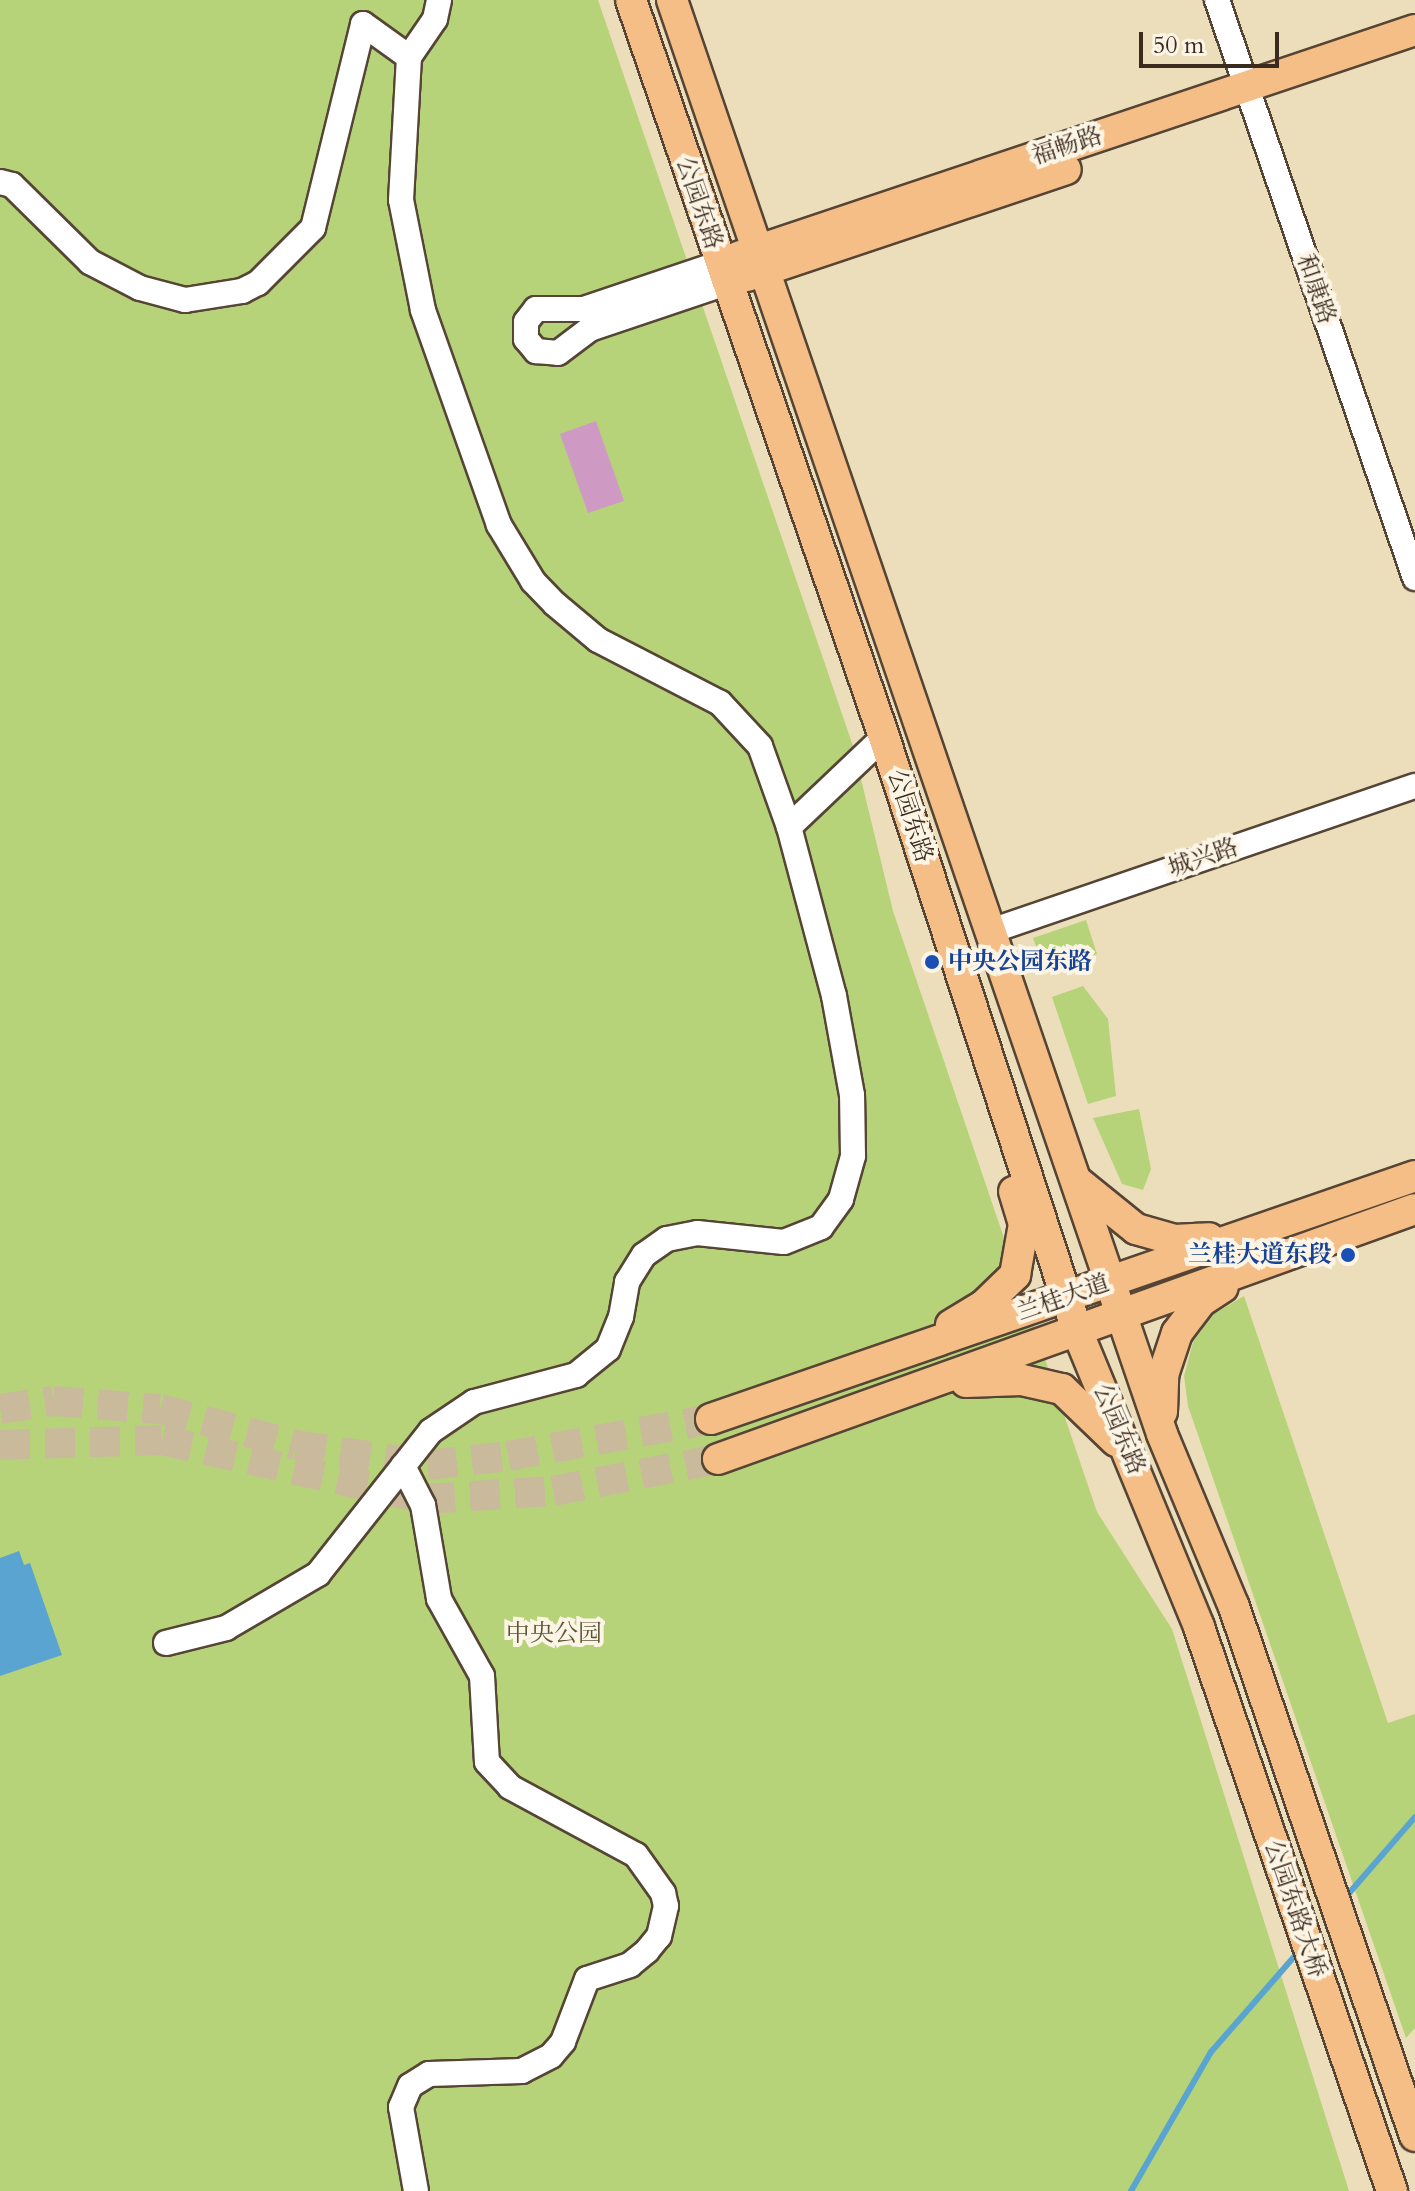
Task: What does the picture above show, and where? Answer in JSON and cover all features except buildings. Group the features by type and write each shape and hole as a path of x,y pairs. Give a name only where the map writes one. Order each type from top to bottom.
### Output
{"main road":[{"name":"公园东路","path":"631,0 884,737 1078,1333 1199,1627"},
{"name":"公园东路","path":"672,0 1162,1434 1234,1607"},
{"name":"福畅路","path":"1250,96 1415,30"},
{"name":"福畅路","path":"723,273 1250,96 1415,51"},
{"path":"893,1360 983,1306 1015,1275 1024,1224 988,1105 987,1053"},
{"name":"兰桂大道","path":"711,1419 893,1360 1067,1296 1415,1176"},
{"path":"1077,1182 1136,1229 1175,1240 1247,1235"},
{"name":"兰桂大道","path":"718,1459 1123,1317 1253,1266 1415,1209"},
{"path":"1162,1434 1163,1375 1177,1333 1200,1302 1253,1266"},
{"path":"936,1384 1022,1380 1062,1389 1108,1430 1135,1468"},
{"name":"公园东路大桥","path":"1234,1607 1415,2136"},
{"name":"公园东路大桥","path":"1199,1627 1392,2191"}],"street":[{"path":"166,1643 226,1628 318,1574 431,1431 474,1402 576,1375 608,1349 621,1317 627,1282 644,1255 667,1239 697,1233 784,1242 821,1227 841,1199 853,1156 852,1095 834,996 789,827 760,746 742,723 696,687 598,640 533,581 499,525 417,283 401,200 409,57 435,19 439,0"},
{"name":"和康路","path":"1217,0 1415,578"},
{"path":"0,182 12,185 90,262 140,288 185,300 242,291 258,283 313,228 363,24 409,57"},
{"path":"723,273 590,329 558,353 536,351 526,339 526,322 536,309 583,309 723,273"},
{"path":"789,827 884,737"},
{"name":"城兴路","path":"991,931 1415,786"},
{"path":"403,1466 423,1505 439,1599 482,1676 482,1745 487,1762 510,1787 636,1855 663,1893 666,1906 659,1936 647,1951 630,1965 587,1979 563,2042 551,2056 522,2071 429,2074 410,2086 401,2107 416,2191"}],"green space":[{"name":"中央公园","path":"0,0 598,0 853,746 893,911 1097,1512 1172,1629 1349,2191 0,2191"},
{"path":"1086,920 1097,954 1045,972 1033,938"},
{"path":"1083,986 1108,1019 1116,1096 1088,1104 1052,997"},
{"path":"1139,1109 1151,1169 1143,1190 1122,1184 1093,1118"},
{"path":"1244,1296 1388,1723 1415,1714 1415,2028 1406,2038 1188,1406 1184,1376 1193,1342 1214,1314"}],"water":[{"path":"19,1551 24,1565 30,1563 62,1655 0,1676 0,1558"}],"waterway":[{"path":"1344,1899 1415,1817"},
{"path":"1131,2191 1211,2052 1300,1950"}],"tunnel":[{"path":"0,1409 53,1401 160,1409 296,1445 427,1465 508,1456 711,1419"},
{"path":"0,1445 162,1440 425,1499 553,1491 718,1459"}],"place":[{"name":"中央公园东路","path":"932,962"},
{"name":"兰桂大道东段","path":"1348,1255"}]}
